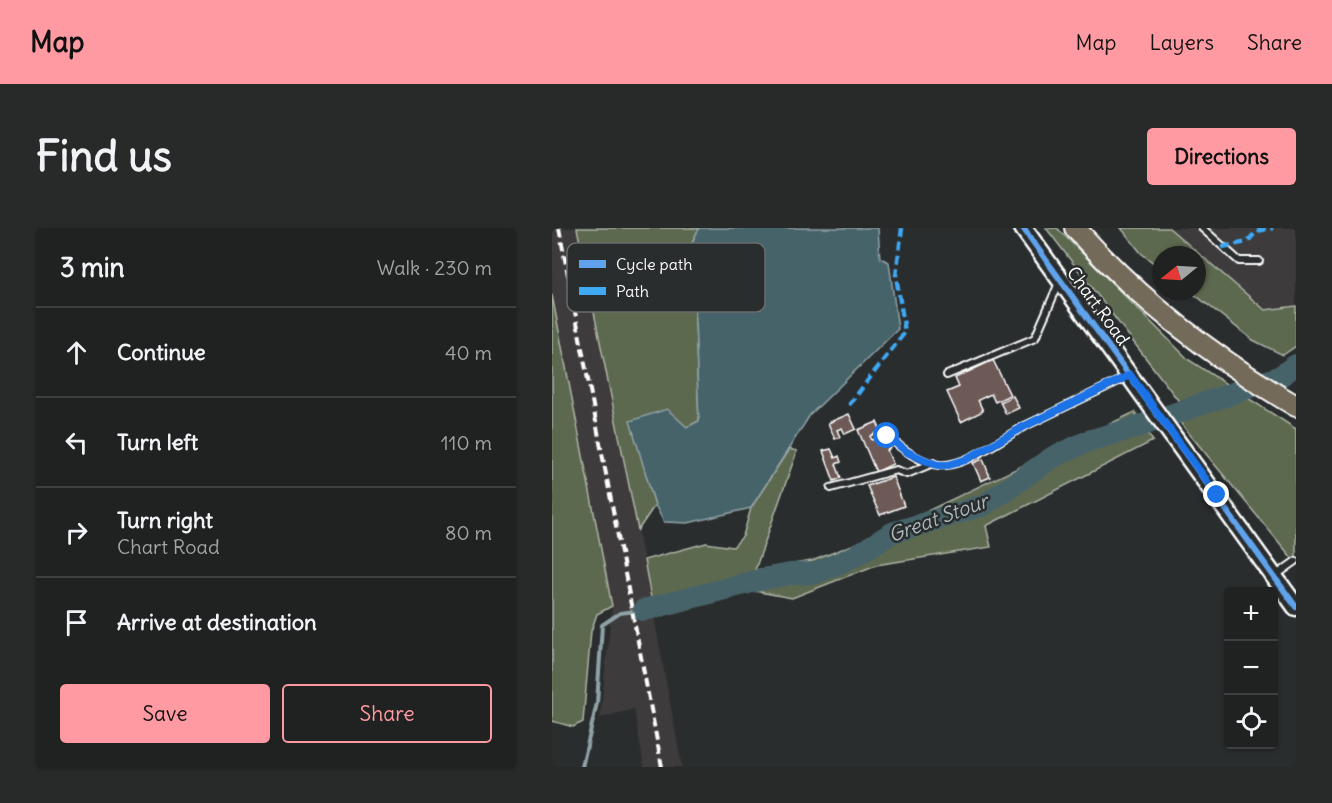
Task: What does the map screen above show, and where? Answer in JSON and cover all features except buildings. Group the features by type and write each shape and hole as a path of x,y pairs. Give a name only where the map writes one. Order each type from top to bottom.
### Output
{"main road":[{"path":"1075,228 1134,288 1236,369 1296,406"}],"street":[{"name":"Chart Road","path":"1023,228 1296,607"}],"lane":[{"path":"1203,228 1239,261 1259,261"},
{"path":"947,375 1035,338 1060,280"},
{"path":"887,436 907,452 933,463 949,465 965,460 1025,426 1130,375"},
{"path":"831,488 896,470 907,474 933,463"},
{"path":"1274,576 1296,561"}],"shaded area":[{"path":"552,228 577,228 580,243 567,243 567,312 594,312 638,530 682,767 644,767 634,709 600,718 612,606 552,295"},
{"path":"1169,228 1296,228 1296,306 1265,310 1206,260 1206,246 1190,246"}],"green space":[{"path":"577,228 699,228 692,243 580,243"},
{"path":"1046,228 1057,228 1189,360 1296,429 1296,563 1178,420 1181,404"},
{"path":"1121,228 1169,228 1190,246 1152,246 1152,262 1141,253"},
{"path":"1206,260 1265,310 1296,306 1296,346 1283,355 1253,340 1202,300 1206,300"},
{"path":"552,295 612,606 597,614 591,631 583,722 573,727 552,721"},
{"path":"594,312 695,312 699,421 687,427 631,421 655,505 638,530"},
{"path":"1135,412 1153,441 986,526 991,547 876,565 792,598 749,590 654,614 644,560 706,543 733,547 743,536 751,508 789,449 797,451 755,570 812,561 875,536"}],"water":[{"path":"699,228 878,228 880,258 889,262 898,329 810,415 751,508 688,523 664,522 655,505 630,421 667,409 687,427 699,421 695,312 765,312 765,243 692,243"}],"waterway":[{"name":"Great Stour","path":"644,610 763,579 790,574 817,573 855,556 892,533 984,505 1053,457 1091,440 1131,429 1279,377 1296,365"},
{"name":"Great Stour","path":"582,767 597,703 602,625 620,613 644,610"}],"railway":[{"path":"559,228 567,270"},
{"path":"575,312 662,767"}],"marked path":[{"path":"849,405 905,332 896,276 902,228"},
{"path":"1222,247 1247,242 1257,231 1273,228"}],"cycle path":[{"path":"1023,228 1296,607"}],"route":[{"path":"887,436 907,452 937,465 949,465 965,460 1025,426 1130,375 1217,495"}]}
